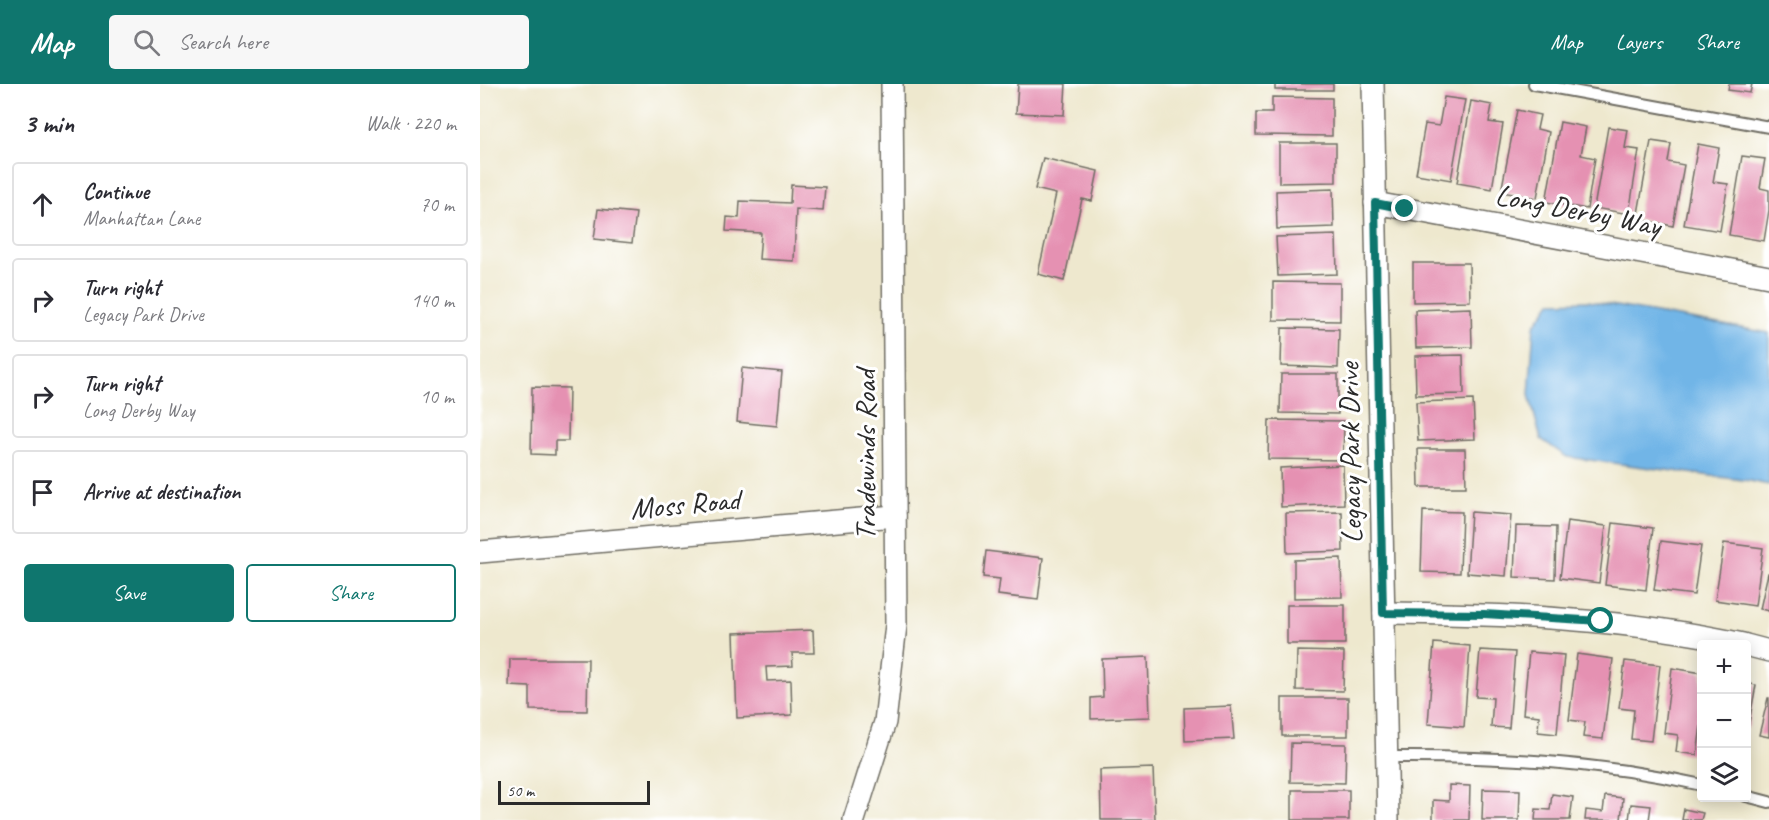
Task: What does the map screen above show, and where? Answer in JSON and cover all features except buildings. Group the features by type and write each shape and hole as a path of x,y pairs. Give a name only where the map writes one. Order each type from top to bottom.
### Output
{"street":[{"name":"Tradewinds Road","path":"854,820 879,747 892,671 896,625 892,84"},
{"name":"Legacy Park Drive","path":"1372,84 1388,820"},
{"name":"Long Derby Way","path":"1375,203 1769,276"},
{"name":"Moss Road","path":"480,552 896,516"},
{"path":"1383,613 1484,614 1601,621 1722,640"},
{"path":"1751,646 1769,651"}],"lane":[{"path":"1534,84 1769,127"},
{"path":"1387,758 1540,759 1640,772 1697,784"},
{"path":"1751,797 1769,802"}],"water":[{"path":"1588,301 1769,333 1769,485 1567,457 1541,439 1529,395 1534,326 1551,302"}],"route":[{"path":"1405,209 1375,203 1383,613 1484,614 1601,621"}]}
